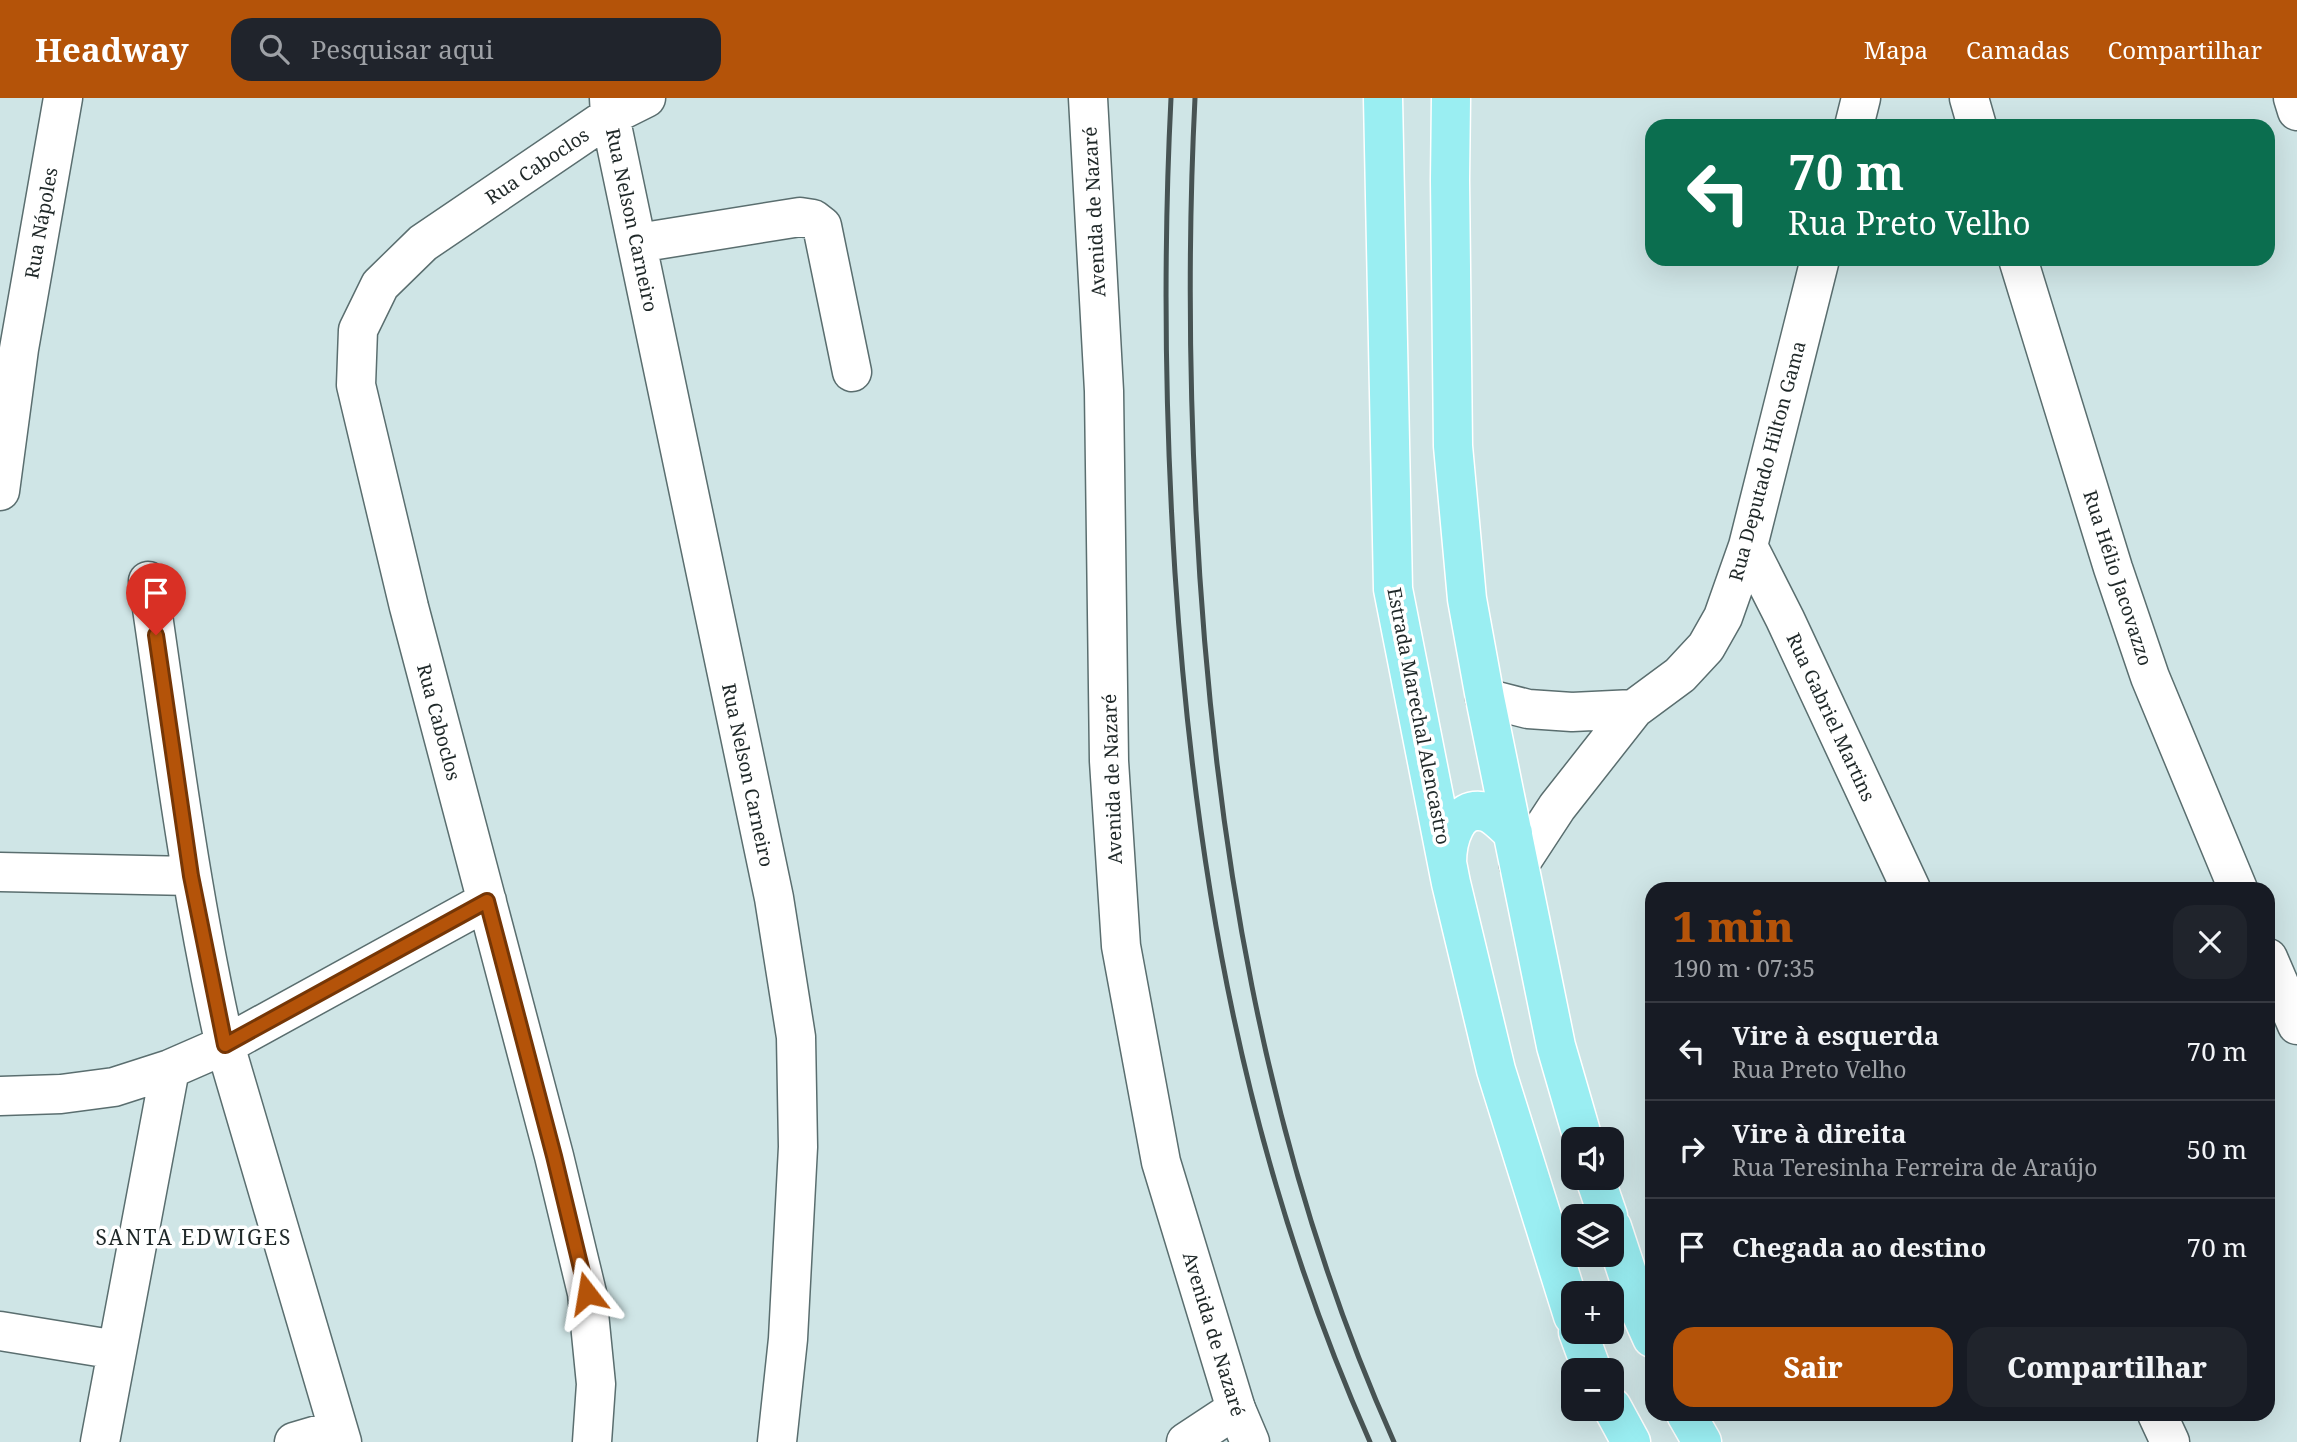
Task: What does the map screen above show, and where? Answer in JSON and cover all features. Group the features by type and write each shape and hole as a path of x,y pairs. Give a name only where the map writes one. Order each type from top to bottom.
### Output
{"main road":[{"name":"Estrada Marechal Alencastro","path":"1383,98 1393,589 1447,863 1496,1070 1562,1281"},
{"path":"1451,98 1453,446 1467,599 1556,1046 1580,1127"},
{"path":"1447,863 1449,839 1454,827 1460,818 1475,811 1486,812 1498,819 1516,849"},
{"path":"1624,1263 1645,1322"},
{"path":"1620,1421 1631,1442"},
{"path":"1690,1421 1702,1442"}],"street":[{"name":"Rua Nápoles","path":"0,491 19,348 63,98"},
{"name":"Rua Caboclos","path":"592,1442 596,1384 587,1293 554,1156 409,607 356,385 358,330 380,285 423,243 609,107 646,98"},
{"name":"Avenida de Nazaré","path":"1088,98 1104,391 1109,761 1121,946 1161,1162 1243,1426"},
{"path":"1856,119 1861,98"},
{"path":"1969,98 1975,119"},
{"path":"2293,98 2297,111"},
{"name":"Rua Nelson Carneiro","path":"609,107 774,898 796,1037 798,1147 788,1339 778,1442"},
{"path":"638,243 800,217 813,219 822,226 852,372"},
{"name":"Rua Deputado Hilton Gama","path":"1516,849 1557,807 1634,709 1680,674 1706,647 1723,617 1748,546 1819,266"},
{"name":"Rua Hélio Jacovazzo","path":"2020,266 2150,677 2235,882"},
{"path":"0,380 19,348"},
{"name":"Rua Gabriel Martins","path":"1748,546 1908,882"},
{"path":"148,581 191,876 225,1045 340,1436 294,1442"},
{"path":"1485,698 1528,709 1572,712 1634,709"},
{"path":"0,872 191,876"},
{"path":"0,1096 61,1094 114,1087 170,1069 225,1045 487,901"},
{"path":"2275,974 2297,1025"},
{"path":"100,1442 170,1069"},
{"path":"0,1331 117,1350"},
{"path":"2160,1421 2170,1442"},
{"path":"1186,1442 1243,1426"}],"railway":[{"path":"1171,98 1166,276 1169,454 1175,573 1196,797 1213,908 1259,1124 1290,1231 1327,1337 1370,1442"},
{"path":"1195,98 1190,304 1196,511 1215,749 1231,868 1252,986 1278,1103 1310,1218 1349,1331 1394,1442"}],"district":[{"name":"SANTA EDWIGES","path":"194,1237"}],"route":[{"path":"156,635 191,876 225,1045 487,901 587,1293"}]}
